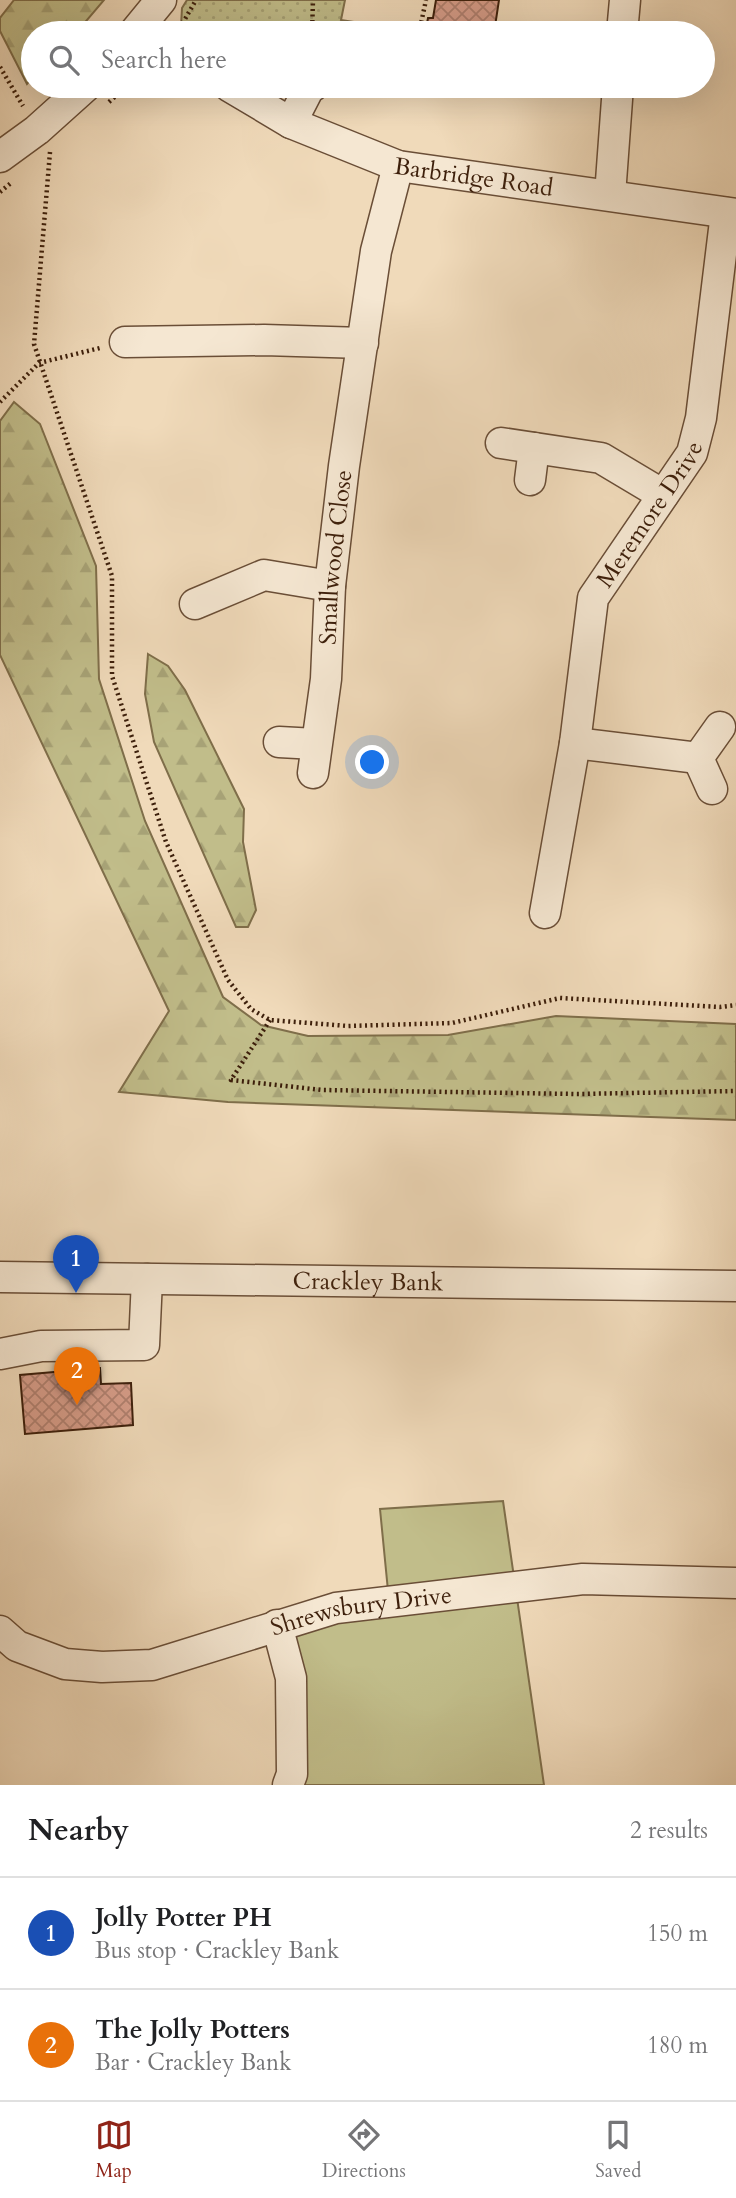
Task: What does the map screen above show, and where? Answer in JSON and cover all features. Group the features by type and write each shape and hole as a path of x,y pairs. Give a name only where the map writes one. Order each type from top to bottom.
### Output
{"street":[{"path":"147,21 161,0"},
{"path":"623,21 625,0"},
{"path":"0,157 37,130 73,98"},
{"name":"Barbridge Road","path":"249,98 291,123 398,166 731,214"},
{"path":"291,123 306,98"},
{"path":"610,195 617,98"},
{"name":"Smallwood Close","path":"279,742 314,759 326,678 330,586 344,467 376,251 398,166"},
{"name":"Meremore Drive","path":"538,898 575,743 593,598 692,453 701,418 731,214"},
{"path":"125,342 264,340 363,343"},
{"path":"501,443 601,458 663,495"},
{"path":"530,480 534,448"},
{"path":"195,604 264,575 330,586"},
{"path":"698,758 720,727"},
{"path":"575,743 698,758"},
{"path":"698,758 712,789"},
{"name":"Crackley Bank","path":"0,1277 736,1286"},
{"path":"0,1354 41,1346 144,1345 146,1279"},
{"name":"Shrewsbury Drive","path":"0,1631 17,1646 65,1664 102,1667 152,1665 336,1608 549,1581 583,1579 736,1583"},
{"path":"277,1625 291,1678 292,1774 288,1785"}],"path":[{"path":"184,21 197,0"},
{"path":"312,21 313,0"},
{"path":"422,21 426,0"},
{"path":"0,67 51,154 34,344 111,576 112,676 166,842 228,980 251,1009 270,1020 348,1026 452,1023 560,998 736,1005"},
{"path":"0,402 39,363 125,342"},
{"path":"270,1020 231,1080 322,1090 578,1094 736,1091"}],"green space":[{"path":"14,0 104,0 86,21 21,21 21,72 0,31 0,18"},
{"path":"187,0 345,0 341,20 348,21 181,21 182,8"},
{"path":"14,402 40,424 96,566 99,679 145,821 223,997 261,1025 308,1036 448,1035 556,1016 736,1024 736,1120 228,1102 119,1092 169,1011 0,655 0,421"},
{"path":"148,654 168,666 185,690 244,809 243,842 256,910 248,927 236,927 154,742 145,694"},
{"path":"503,1501 544,1785 288,1785 277,1625 389,1601 380,1509"}],"building":[{"path":"436,0 499,0 496,21 427,21 428,18 433,18"},
{"path":"100,1368 101,1384 131,1383 133,1425 25,1434 20,1375"}],"place":[{"name":"Jolly Potter PH","path":"76,1293"},
{"name":"The Jolly Potters","path":"77,1405"}]}
